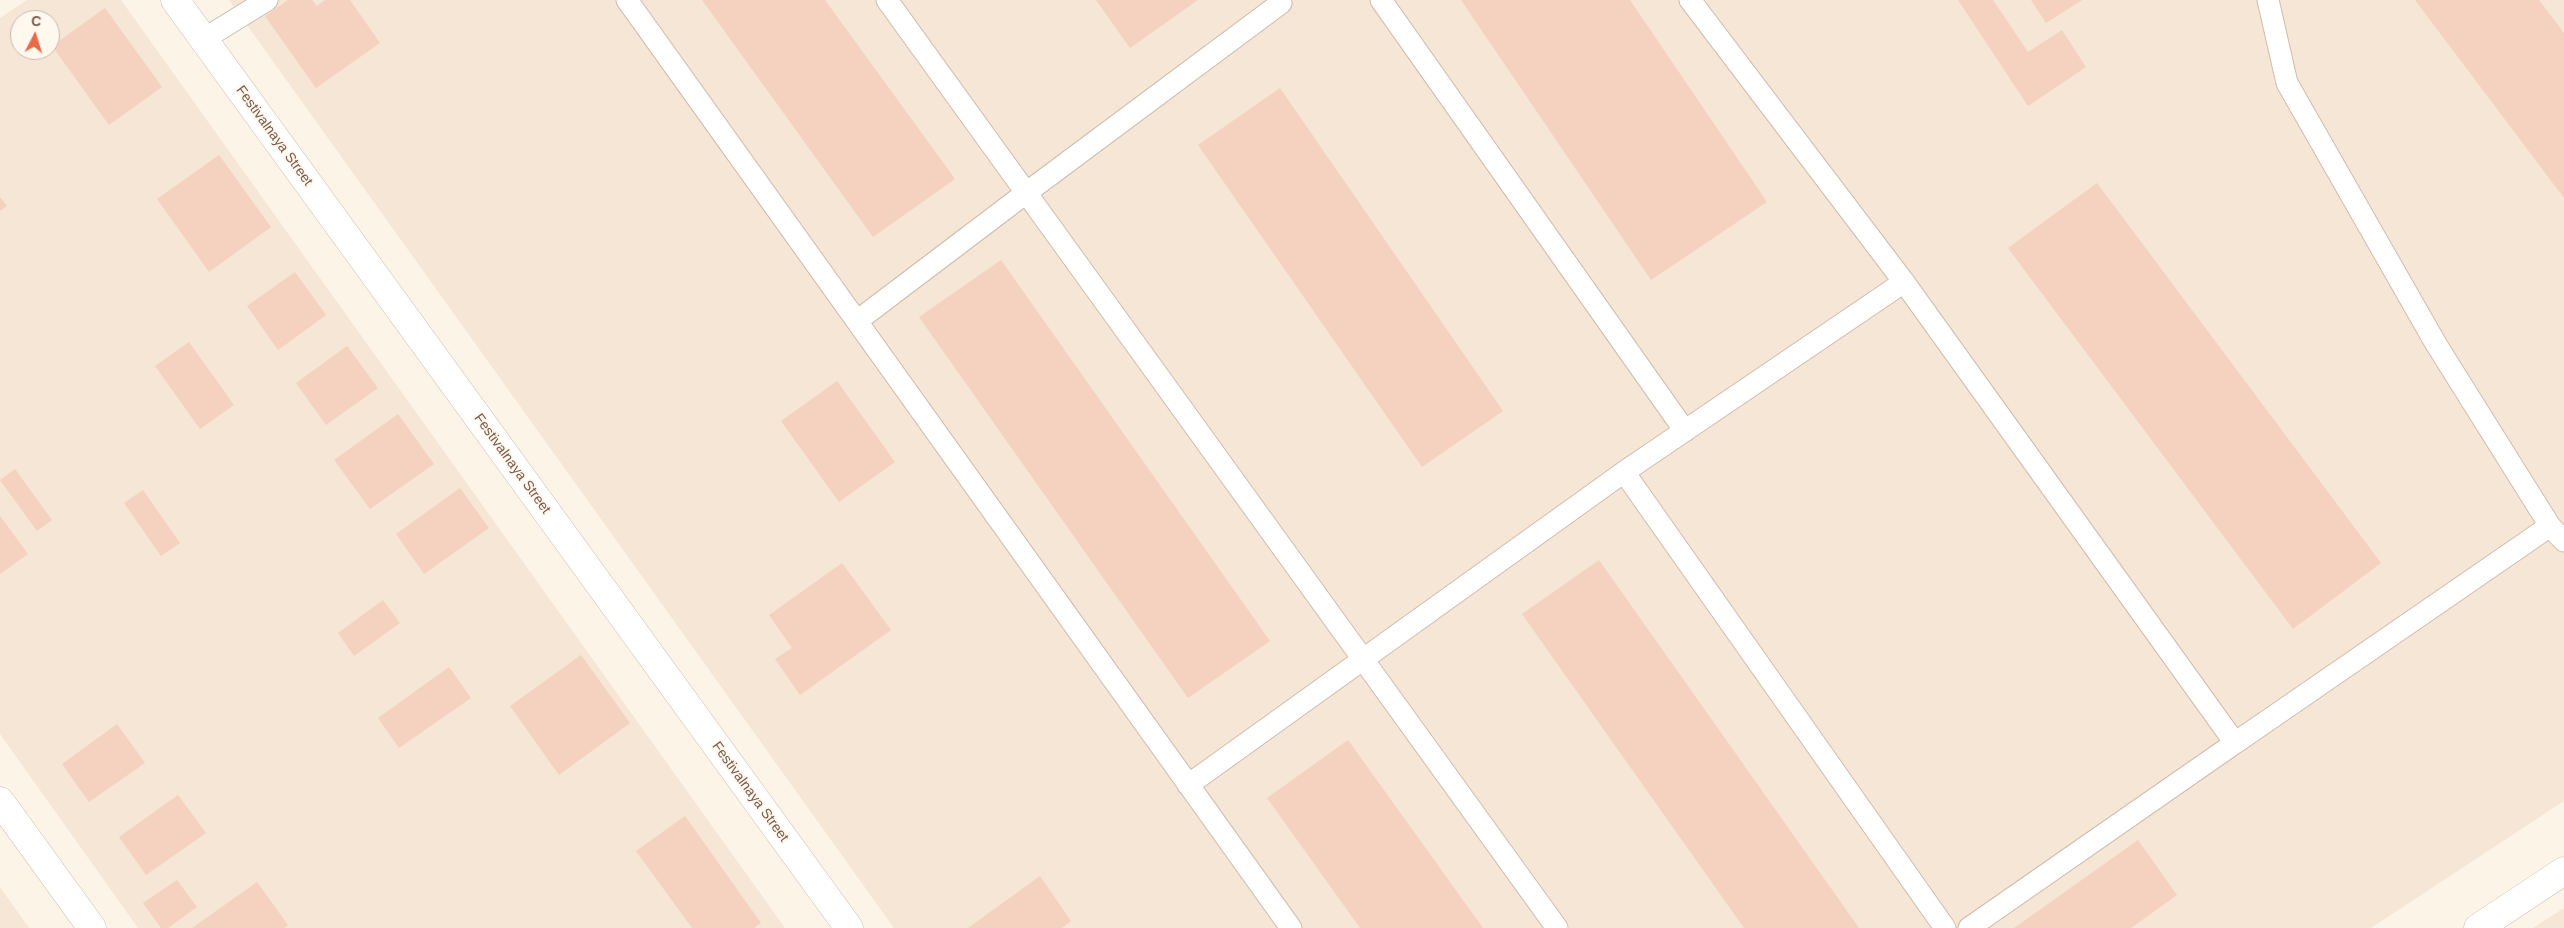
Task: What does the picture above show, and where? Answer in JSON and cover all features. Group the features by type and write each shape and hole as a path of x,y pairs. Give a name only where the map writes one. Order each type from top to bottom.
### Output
{"street":[{"name":"Festivalnaya Street","path":"175,0 849,928"},
{"path":"0,801 92,928"},
{"path":"2478,928 2564,871"}],"lane":[{"path":"204,39 268,0"},
{"path":"627,0 1291,928"},
{"path":"887,0 1557,928"},
{"path":"1381,0 1685,431"},
{"path":"1690,0 1904,282 2235,743"},
{"path":"1969,928 2235,743 2557,534 2436,344 2287,83 2268,0"},
{"path":"857,322 1282,1"},
{"path":"1188,785 1624,472 1904,282"},
{"path":"1624,472 1945,928"}],"shaded area":[{"path":"27,0 121,0 785,928 138,928 0,734 0,18 10,11 10,60 60,60 60,10 12,10"},
{"path":"229,0 2564,0 2564,801 2371,928 894,928"},
{"path":"0,887 29,928 0,928"},
{"path":"2564,908 2564,928 2533,928"}],"building":[{"path":"288,0 312,0 317,6 325,0 350,0 380,43 316,88 265,16"},
{"path":"702,0 825,0 955,179 873,237"},
{"path":"1096,0 1198,0 1130,48"},
{"path":"1461,0 1630,0 1767,202 1651,280"},
{"path":"1958,0 1993,0 2028,52 2062,30 2086,67 2028,106"},
{"path":"2031,0 2082,0 2046,23"},
{"path":"2415,0 2539,0 2564,33 2564,198"},
{"path":"105,8 162,87 109,125 60,57 60,40"},
{"path":"1280,88 1503,411 1422,467 1198,145"},
{"path":"219,155 271,227 209,272 157,199"},
{"path":"2097,183 2381,563 2293,629 2008,248"},
{"path":"0,197 7,206 0,211"},
{"path":"1001,260 1270,641 1188,698 919,317"},
{"path":"295,272 326,315 278,350 247,306"},
{"path":"189,342 234,405 200,429 155,366"},
{"path":"347,346 378,388 326,425 296,383"},
{"path":"837,381 895,462 839,502 781,421"},
{"path":"398,414 434,464 370,509 334,460"},
{"path":"15,469 52,520 37,531 0,480"},
{"path":"460,488 489,528 424,574 396,534"},
{"path":"143,490 180,543 161,556 124,503"},
{"path":"0,516 28,554 0,574"},
{"path":"1599,560 1859,928 1744,928 1522,614"},
{"path":"842,563 891,630 800,695 775,659 792,648 769,615"},
{"path":"383,600 400,623 354,656 338,633"},
{"path":"581,655 630,723 559,775 510,706"},
{"path":"449,667 471,698 399,748 378,718"},
{"path":"117,724 145,763 89,802 62,764"},
{"path":"1348,740 1483,928 1360,928 1267,798"},
{"path":"178,795 206,833 146,875 119,837"},
{"path":"685,816 761,923 754,928 692,928 636,851"},
{"path":"2138,840 2177,895 2131,928 2014,928"},
{"path":"1040,876 1071,921 1062,928 968,928"},
{"path":"177,880 197,907 168,928 161,928 143,903"},
{"path":"257,882 288,925 284,928 192,928"}]}
